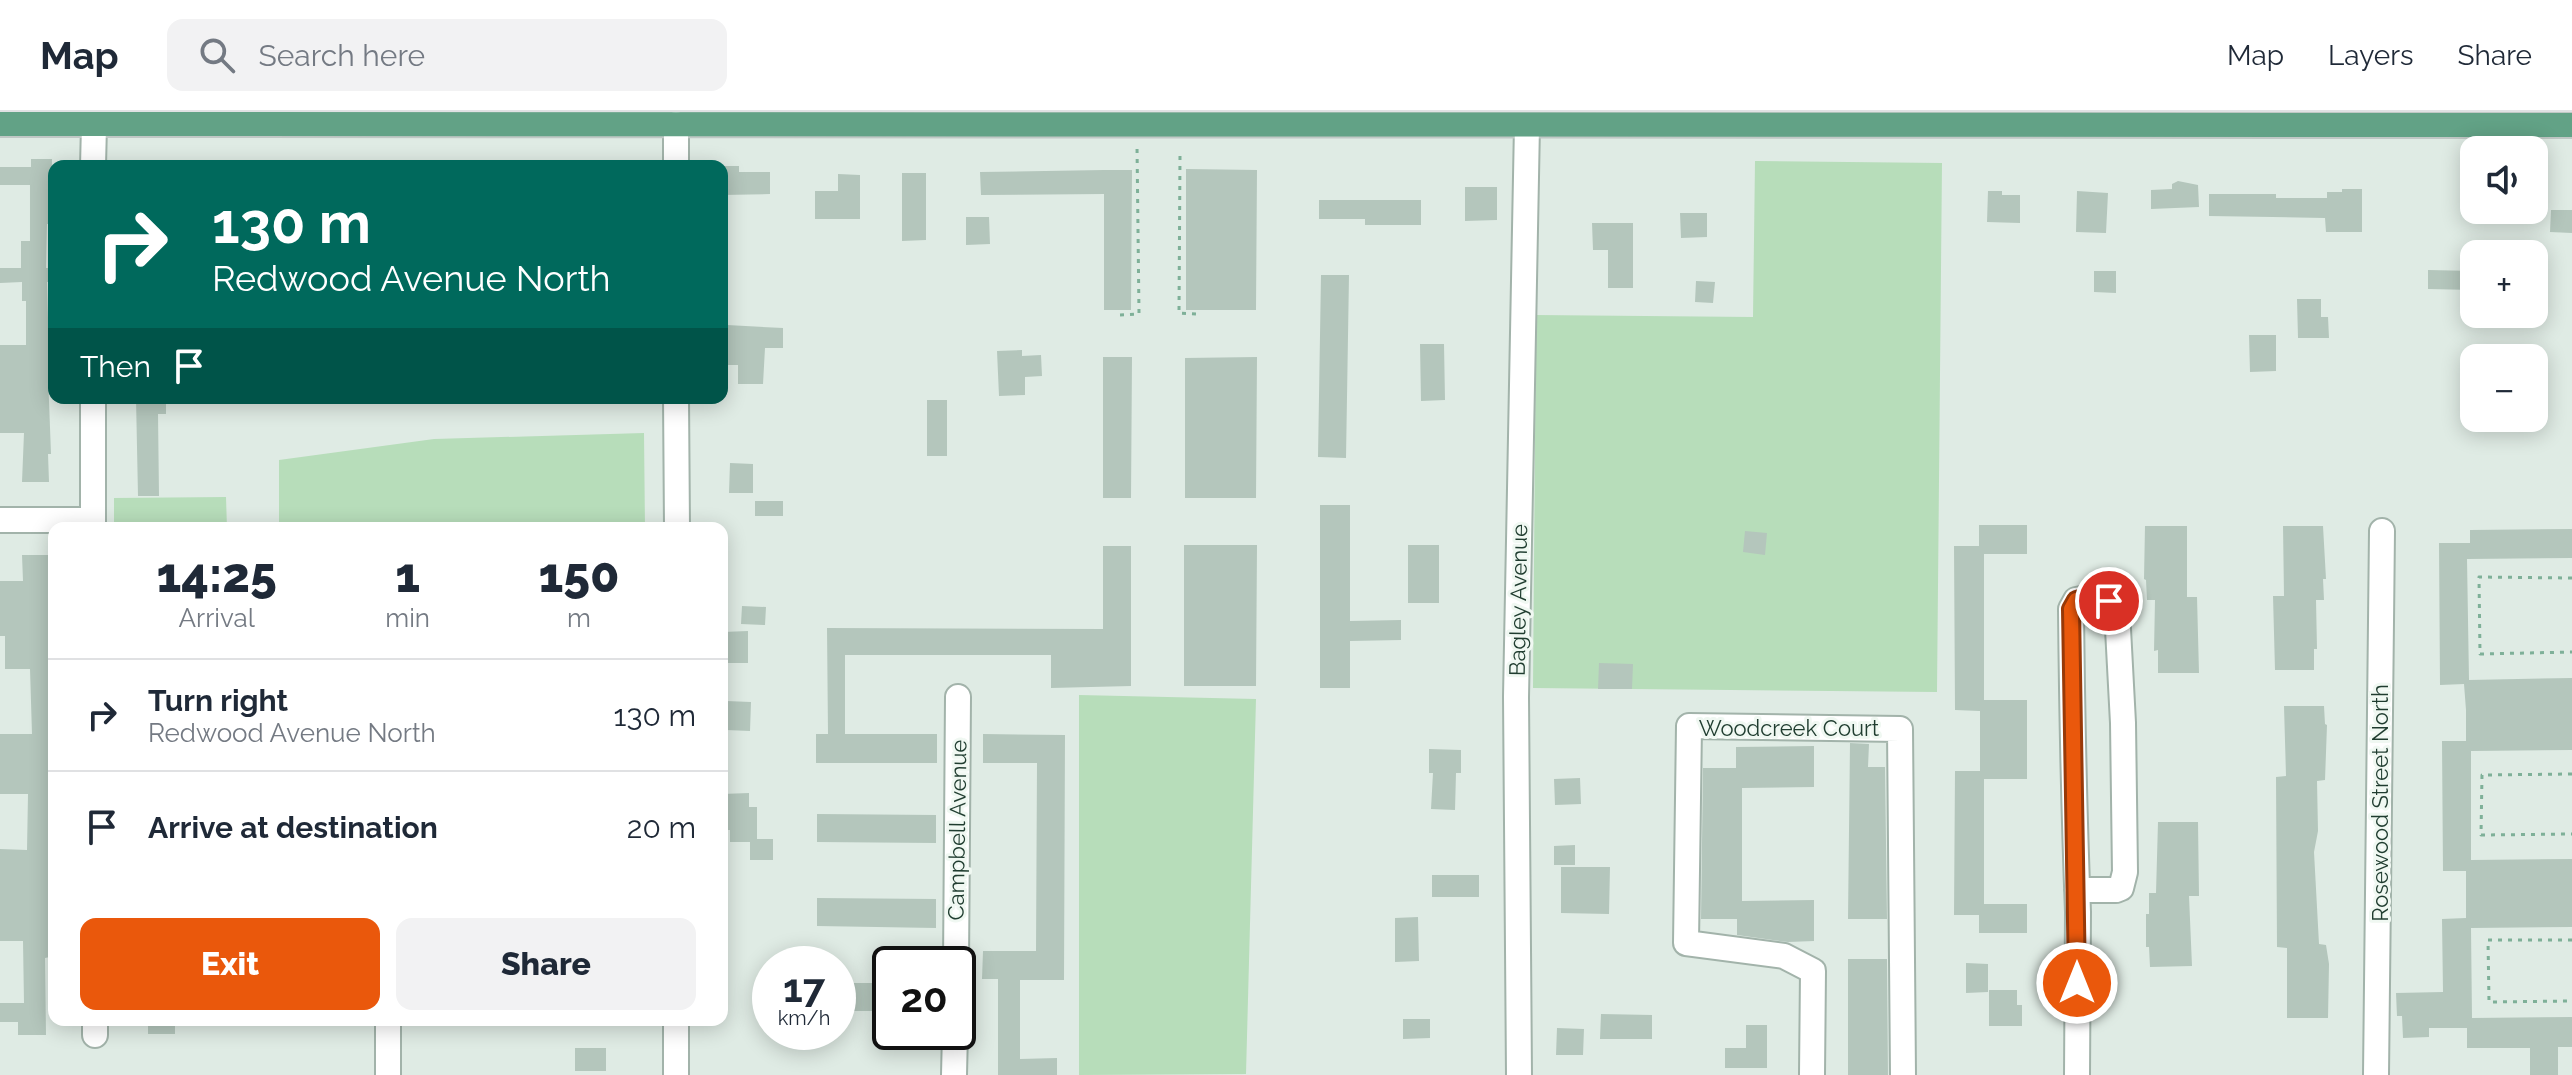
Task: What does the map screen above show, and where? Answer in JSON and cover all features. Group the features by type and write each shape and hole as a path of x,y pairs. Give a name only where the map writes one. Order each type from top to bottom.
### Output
{"main road":[{"path":"0,124 94,125 125,118 676,124 972,119 1527,125 1620,118 2558,121"}],"street":[{"path":"676,124 676,160"},
{"path":"93,160 94,125"},
{"name":"Bagley Avenue","path":"1519,1075 1516,697 1527,125"},
{"path":"93,404 93,522"},
{"path":"676,404 677,522"},
{"path":"0,520 48,522"},
{"name":"Rosewood Street North","path":"2376,1075 2382,531"},
{"path":"2077,890 2116,890 2121,888 2125,872 2123,723 2117,610 2109,601 2090,596 2076,600 2071,609 2077,1075"},
{"name":"Campbell Avenue","path":"956,946 958,697"},
{"name":"Woodcreek Court","path":"1812,1075 1813,971 1784,956 1686,943 1689,726 1900,729 1903,1075"},
{"path":"388,1026 388,1075"},
{"path":"676,1026 676,1075"},
{"path":"954,1075 955,1050"}],"path":[{"path":"1120,315 1139,314 1137,146"},
{"path":"1180,156 1179,313 1197,314"},
{"path":"2572,578 2479,577 2480,654 2572,652"},
{"path":"2572,774 2482,775 2481,835 2572,834"},
{"path":"2572,940 2488,940 2489,1002 2572,1001"}],"green space":[{"path":"1755,161 1942,163 1937,692 1533,688 1536,315 1753,317"},
{"path":"644,433 645,522 279,522 279,460 434,439"},
{"path":"226,497 227,522 114,522 114,498"},
{"path":"1079,695 1256,699 1246,1074 1079,1075"}],"building":[{"path":"31,159 52,159 48,160 46,268 49,482 22,482 24,433 0,433 0,345 26,345 26,301 22,301 22,282 0,283 0,268 21,268 21,241 30,241 30,185 0,185 0,167 31,167"},
{"path":"728,166 739,166 739,172 770,172 770,194 728,195"},
{"path":"1186,169 1257,170 1256,310 1186,310"},
{"path":"1132,170 1131,310 1104,310 1104,194 981,195 980,172"},
{"path":"902,173 926,173 926,240 902,241"},
{"path":"838,174 860,175 860,219 815,219 815,191 838,191"},
{"path":"2178,181 2198,185 2199,207 2151,209 2151,190 2172,189 2172,184"},
{"path":"1465,187 1497,187 1497,220 1465,221"},
{"path":"2342,189 2362,189 2362,232 2326,232 2325,218 2209,216 2209,194 2327,198 2327,192 2342,192"},
{"path":"1988,191 2020,195 2020,223 1987,222"},
{"path":"2077,191 2108,193 2106,233 2076,232"},
{"path":"1319,200 1421,200 1421,225 1365,225 1365,219 1319,219"},
{"path":"2551,210 2572,210 2572,233 2550,232"},
{"path":"1680,213 1707,213 1707,237 1681,238"},
{"path":"966,217 989,217 990,244 966,245"},
{"path":"1592,223 1633,223 1633,288 1608,288 1608,250 1593,250"},
{"path":"2428,270 2460,271 2460,290 2428,289"},
{"path":"2094,271 2116,271 2116,293 2094,292"},
{"path":"1321,275 1349,275 1346,458 1318,457"},
{"path":"1696,281 1715,282 1713,303 1695,302"},
{"path":"2297,299 2321,299 2321,317 2328,317 2329,338 2298,338"},
{"path":"728,325 783,328 783,348 765,348 763,384 738,384 738,365 728,365"},
{"path":"2249,335 2276,335 2276,371 2250,372"},
{"path":"1420,344 1444,344 1445,400 1421,401"},
{"path":"1022,350 1022,356 1041,355 1042,376 1025,377 1025,395 999,396 997,351"},
{"path":"1103,357 1132,357 1131,498 1103,498"},
{"path":"1257,357 1256,498 1185,498 1185,358"},
{"path":"927,400 947,400 947,456 927,456"},
{"path":"136,404 166,404 166,414 158,414 159,496 138,496"},
{"path":"730,463 753,464 753,493 729,493"},
{"path":"755,501 783,501 783,516 755,516"},
{"path":"1320,505 1350,505 1350,621 1401,620 1401,640 1350,641 1350,688 1320,688"},
{"path":"1979,525 2027,525 2027,554 1984,554 1984,700 2027,700 2027,779 1984,779 1984,904 2027,904 2027,933 1979,933 1979,915 1954,915 1955,771 1980,771 1980,711 1955,710 1954,546 1979,546"},
{"path":"2145,526 2187,526 2187,597 2197,597 2199,673 2158,673 2158,650 2154,651 2155,600 2147,600 2144,579"},
{"path":"2283,526 2323,526 2326,579 2323,579 2324,600 2316,600 2314,670 2275,670 2273,596 2284,596"},
{"path":"2572,529 2572,558 2467,559 2469,680 2572,678 2572,750 2471,751 2471,860 2572,859 2572,927 2471,928 2472,1018 2572,1017 2572,1047 2558,1047 2558,1075 2530,1075 2530,1048 2467,1048 2467,1028 2429,1028 2429,1037 2403,1038 2402,1016 2397,1016 2396,993 2443,992 2442,919 2466,918 2466,871 2443,871 2442,741 2466,741 2466,710 2464,684 2440,685 2439,543 2470,543 2470,530"},
{"path":"1745,531 1767,533 1765,555 1743,552"},
{"path":"1184,545 1257,545 1256,686 1184,686"},
{"path":"1408,545 1439,545 1439,603 1408,603"},
{"path":"1103,546 1131,546 1131,686 1051,688 1051,655 845,655 845,734 937,734 937,763 816,763 816,734 828,734 827,628 1103,629"},
{"path":"22,555 48,555 46,1035 18,1035 18,1022 0,1022 0,1003 24,1003 23,941 0,941 0,849 27,850 28,794 0,794 0,734 32,734 30,669 5,669 5,636 0,636 0,581 23,581"},
{"path":"742,606 766,607 765,625 741,624"},
{"path":"748,631 748,663 728,663 728,632"},
{"path":"1599,663 1633,664 1632,689 1598,689"},
{"path":"728,701 751,702 750,731 728,730"},
{"path":"2284,706 2324,706 2327,725 2325,780 2317,781 2318,831 2314,852 2319,944 2326,945 2329,964 2328,1018 2287,1018 2287,948 2277,947 2276,777 2286,776"},
{"path":"983,734 1065,735 1064,980 1020,980 1020,1059 1057,1058 1057,1075 998,1075 998,979 982,979 983,951 1036,951 1037,763 983,763"},
{"path":"1850,743 1869,744 1868,767 1885,767 1887,919 1848,919"},
{"path":"1814,746 1814,787 1742,788 1742,901 1814,900 1814,941 1788,942 1737,935 1737,919 1701,919 1703,768 1736,768 1736,747"},
{"path":"1429,749 1461,750 1461,773 1456,773 1455,810 1431,809 1433,773 1429,773"},
{"path":"1580,778 1581,804 1555,805 1554,779"},
{"path":"749,793 749,807 757,807 757,839 773,839 773,860 750,860 750,842 730,842 728,794"},
{"path":"817,814 936,815 936,843 817,842"},
{"path":"2158,822 2198,822 2199,896 2189,896 2192,966 2150,967 2149,947 2146,947 2146,914 2149,914 2149,893 2156,893"},
{"path":"1575,845 1575,865 1554,865 1554,846"},
{"path":"1561,867 1610,867 1609,914 1561,913"},
{"path":"1432,875 1479,875 1479,897 1432,897"},
{"path":"817,898 936,899 936,928 817,926"},
{"path":"1418,917 1419,961 1395,962 1395,918"},
{"path":"1848,959 1887,959 1888,1075 1848,1075"},
{"path":"1966,963 1988,964 1988,992 1966,993"},
{"path":"856,983 872,983 872,1011 856,1011"},
{"path":"1989,990 2017,990 2017,1005 2022,1005 2022,1026 1989,1026"},
{"path":"1601,1014 1652,1015 1652,1039 1600,1039"},
{"path":"1403,1019 1430,1019 1430,1038 1403,1039"},
{"path":"1746,1025 1767,1025 1767,1068 1725,1068 1725,1048 1746,1048"},
{"path":"148,1026 175,1026 175,1034 148,1034"},
{"path":"1557,1028 1584,1029 1583,1055 1556,1055"},
{"path":"575,1048 606,1048 606,1071 575,1071"}],"route":[{"path":"2077,983 2071,609 2076,600 2090,596 2109,601"}]}
